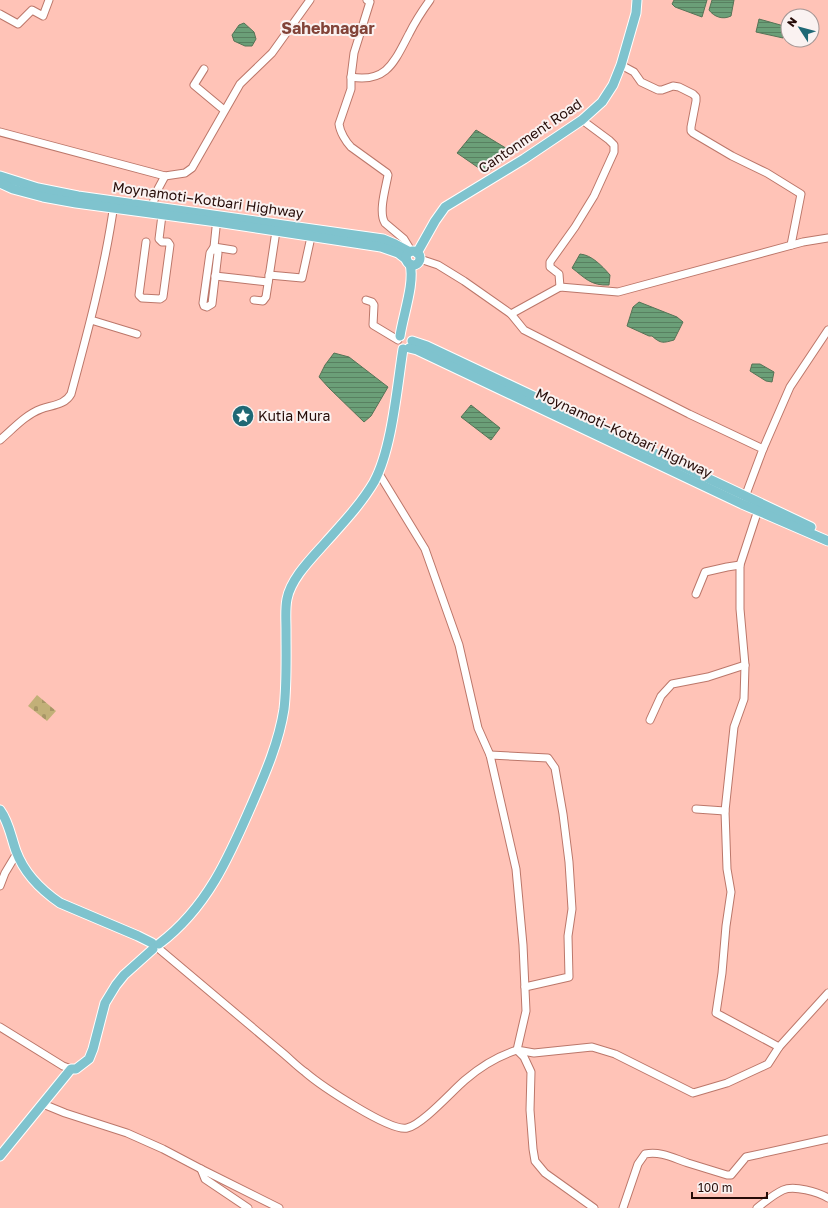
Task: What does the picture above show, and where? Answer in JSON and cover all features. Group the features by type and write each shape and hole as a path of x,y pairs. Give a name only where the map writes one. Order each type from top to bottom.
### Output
{"main road":[{"name":"Cantonment Road","path":"413,258 445,207 524,159 582,120 602,102 610,91 621,65 636,13 637,0"},
{"name":"Moynamoti–Kotbari Highway","path":"0,176 38,188 162,215 217,219 383,240 395,244 413,258"},
{"name":"Moynamoti–Kotbari Highway","path":"0,183 13,189 43,197 114,205 152,206 276,231 381,247 413,258"},
{"path":"0,1156 71,1069 76,1069 89,1059 105,1003 113,989 124,975 155,946 170,935 201,902 215,882 244,822 266,772 284,710 286,684 287,599 290,590 300,571 353,511 367,492 378,472 386,446 405,341 413,258"},
{"name":"Moynamoti–Kotbari Highway","path":"405,341 417,350 531,405 625,444 745,497 759,508 828,535"},
{"name":"Moynamoti–Kotbari Highway","path":"625,444 828,541"},
{"path":"0,810 9,826 17,853 24,868 35,882 50,896 60,903 138,936 155,946"}],"street":[{"path":"0,14 18,24 32,10 42,16 49,0"},
{"path":"0,132 165,176 185,173 192,168 240,84 272,53 310,0"},
{"path":"367,0 370,2 354,53 351,89 339,128 351,147 387,173 388,175 383,199 383,220 404,239 413,258 438,265 464,281 511,314 524,330 689,414 763,448"},
{"path":"351,77 364,79 378,75 392,66 417,18 430,0"},
{"path":"621,65 634,72 641,82 658,90 673,86 680,87 693,94 696,97 691,128 693,133 732,156 767,173 801,194 791,245"},
{"path":"204,69 194,85 224,110"},
{"path":"560,287 559,274 550,267 550,262 576,227 594,196 614,152 614,145 609,140 582,120"},
{"path":"152,206 158,189 165,176"},
{"path":"0,440 28,415 39,409 63,402 68,399 71,394 91,320 106,253 114,205"},
{"path":"146,242 139,295 142,298 162,299 170,245 168,242 162,242 159,239 162,215"},
{"path":"214,247 218,253 212,304 207,307 204,306 203,303 210,253 214,247 217,219"},
{"path":"254,300 265,300 276,231"},
{"path":"215,276 268,279 302,278 311,237"},
{"path":"511,314 560,287 618,292 791,245 828,238"},
{"path":"214,247 233,250"},
{"path":"366,300 372,302 374,305 373,326 405,341"},
{"path":"91,320 137,334"},
{"path":"745,497 763,448 790,387 828,330"},
{"path":"378,472 425,549 459,645 478,728 490,755 516,869 526,1011 517,1050"},
{"path":"759,508 740,565 740,609 745,665 744,698 734,727 725,811 728,869 731,892 716,1013 779,1047"},
{"path":"696,594 705,572 740,565"},
{"path":"650,720 661,696 672,684 708,677 745,665"},
{"path":"490,755 548,758 555,768 563,814 569,862 572,909 568,936 569,977 525,988"},
{"path":"696,809 725,811"},
{"path":"0,886 17,853"},
{"path":"155,946 304,1072 339,1096 397,1128 408,1128 414,1125 483,1066 504,1054 517,1050 534,1053 592,1047 615,1054 693,1093 727,1083 768,1064 779,1047 828,993"},
{"path":"0,1028 63,1066 71,1069"},
{"path":"517,1050 524,1057 531,1072 530,1110 535,1161 545,1173 594,1208"},
{"path":"43,1104 65,1113 127,1133 163,1149 279,1208"},
{"path":"623,1208 638,1164 645,1154 666,1154 727,1175 733,1174 746,1157 828,1139"},
{"path":"201,1169 205,1179 248,1208"},
{"path":"757,1208 783,1190 792,1187 814,1192 828,1198"}],"green space":[{"path":"37,695 56,711 47,721 28,706"}],"shaded area":[{"path":"674,0 707,0 702,17 675,7 672,4"},
{"path":"712,0 734,0 731,16 722,18 713,14 709,10"},
{"path":"759,19 780,25 780,37 756,32"},
{"path":"244,23 254,32 256,39 252,46 245,46 234,41 232,35 239,25"},
{"path":"476,130 514,153 486,173 457,153"},
{"path":"580,254 589,256 610,275 609,285 593,283 572,268"},
{"path":"639,302 677,317 683,322 674,340 660,342 652,336 627,326 633,307"},
{"path":"334,353 349,357 388,387 371,416 364,422 319,377 325,365"},
{"path":"752,364 760,364 774,372 772,382 766,381 750,371"},
{"path":"471,405 500,428 491,440 461,417"}],"place":[{"name":"Kutia Mura","path":"243,416"}],"district":[{"name":"Sahebnagar","path":"328,28"}]}
